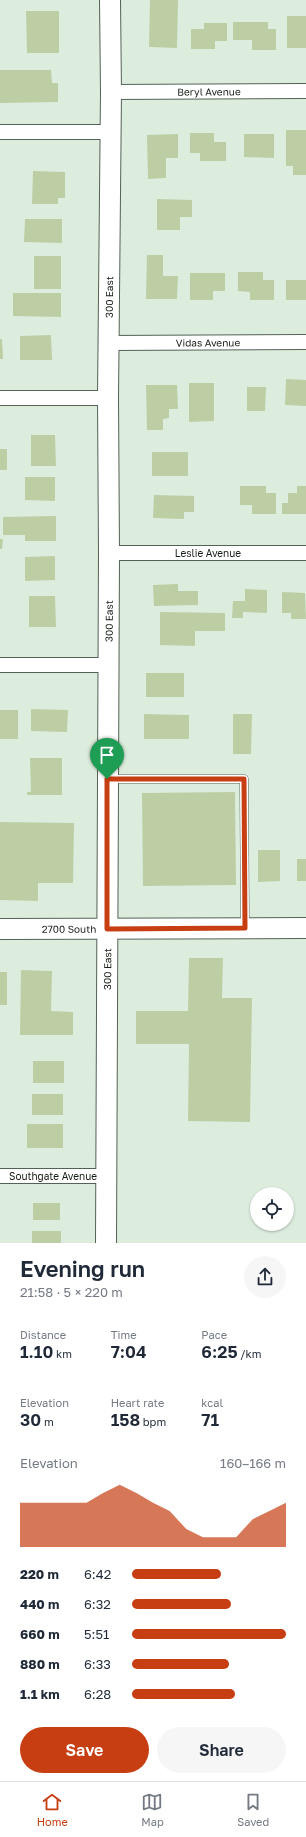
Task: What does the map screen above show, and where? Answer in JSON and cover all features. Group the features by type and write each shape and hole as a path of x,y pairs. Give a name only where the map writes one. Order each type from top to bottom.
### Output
{"street":[{"name":"300 East","path":"106,1243 109,553 108,398 111,132 110,0"},
{"name":"Beryl Avenue","path":"111,92 306,91"},
{"path":"0,132 111,132"},
{"name":"Vidas Avenue","path":"109,343 306,342"},
{"path":"0,398 108,398"},
{"name":"Leslie Avenue","path":"109,553 306,552"},
{"path":"0,665 108,665"},
{"name":"2700 South","path":"0,929 306,928"},
{"name":"Southgate Avenue","path":"0,1176 106,1176"}],"lane":[{"path":"107,779 244,779 245,928"}],"building":[{"path":"150,0 178,0 177,48 149,47"},
{"path":"26,11 59,11 59,53 27,53"},
{"path":"287,16 306,16 306,48 287,48"},
{"path":"233,22 268,22 268,29 276,29 276,50 252,50 252,40 233,40"},
{"path":"204,23 227,23 227,41 215,41 215,49 191,49 191,29 204,29"},
{"path":"0,70 51,70 52,83 58,83 58,102 0,103"},
{"path":"286,130 306,130 306,175 293,175 293,166 286,166"},
{"path":"190,133 214,133 214,142 226,142 226,161 200,161 200,153 190,153"},
{"path":"178,134 178,158 166,158 166,178 148,179 147,135"},
{"path":"244,134 274,134 274,158 244,157"},
{"path":"33,171 65,172 65,198 58,198 58,204 32,204"},
{"path":"157,199 192,200 192,217 180,217 180,230 157,230"},
{"path":"25,219 62,219 62,243 24,242"},
{"path":"147,255 163,255 163,276 178,276 177,299 146,299"},
{"path":"34,256 61,256 61,289 34,289"},
{"path":"238,272 263,272 263,280 274,280 274,300 250,300 250,292 238,291"},
{"path":"190,273 225,273 225,291 213,291 213,300 190,300"},
{"path":"286,280 306,280 306,300 286,300"},
{"path":"13,293 61,293 61,317 13,316"},
{"path":"51,335 52,360 20,360 20,336"},
{"path":"0,339 2,339 3,359 0,359"},
{"path":"286,379 306,380 306,406 285,405"},
{"path":"189,383 214,383 214,421 189,422"},
{"path":"146,385 177,385 178,409 169,409 169,418 163,419 163,430 147,430"},
{"path":"247,387 266,387 265,411 247,411"},
{"path":"31,435 55,435 56,466 31,466"},
{"path":"0,449 7,449 7,470 0,470"},
{"path":"152,452 188,452 188,476 152,476"},
{"path":"25,477 55,477 55,501 25,500"},
{"path":"240,486 266,486 266,493 276,493 276,514 252,514 252,505 240,505"},
{"path":"297,486 306,486 306,514 282,514 282,503 288,503 288,493 297,493"},
{"path":"154,495 194,496 194,512 184,512 184,519 153,518"},
{"path":"56,516 56,541 25,541 25,535 3,535 3,517"},
{"path":"0,539 3,539 2,549 0,549"},
{"path":"55,556 55,580 25,581 25,557"},
{"path":"178,584 178,591 198,591 198,605 154,606 153,585"},
{"path":"245,589 267,590 267,613 243,612 243,618 232,618 233,601 245,601"},
{"path":"282,592 305,593 306,619 291,619 291,613 282,613"},
{"path":"29,596 55,596 56,627 29,627"},
{"path":"160,612 225,613 225,631 195,631 195,646 160,645"},
{"path":"146,673 184,673 184,697 146,697"},
{"path":"31,709 68,710 67,732 31,731"},
{"path":"0,710 18,710 18,739 0,739"},
{"path":"144,714 189,715 189,739 144,739"},
{"path":"233,714 252,714 251,754 233,754"},
{"path":"30,758 62,758 62,795 27,795 27,792 31,792"},
{"path":"235,792 236,885 143,886 142,793"},
{"path":"0,822 74,823 73,883 38,883 38,901 0,900"},
{"path":"258,850 280,850 280,881 258,882"},
{"path":"297,859 306,859 306,881 297,881"},
{"path":"189,958 223,958 222,998 252,998 250,1122 188,1121 189,1044 136,1044 136,1011 188,1011"},
{"path":"21,970 52,971 51,1011 73,1012 73,1035 20,1035"},
{"path":"0,972 7,972 7,1005 0,1005"},
{"path":"33,1061 64,1061 64,1083 33,1083"},
{"path":"32,1094 63,1094 63,1115 32,1115"},
{"path":"27,1124 63,1124 63,1148 27,1148"},
{"path":"33,1203 60,1203 60,1220 33,1220"},
{"path":"32,1231 61,1231 61,1243 32,1243"}],"route":[{"path":"107,779 244,779 245,928 107,929 107,779"}]}
